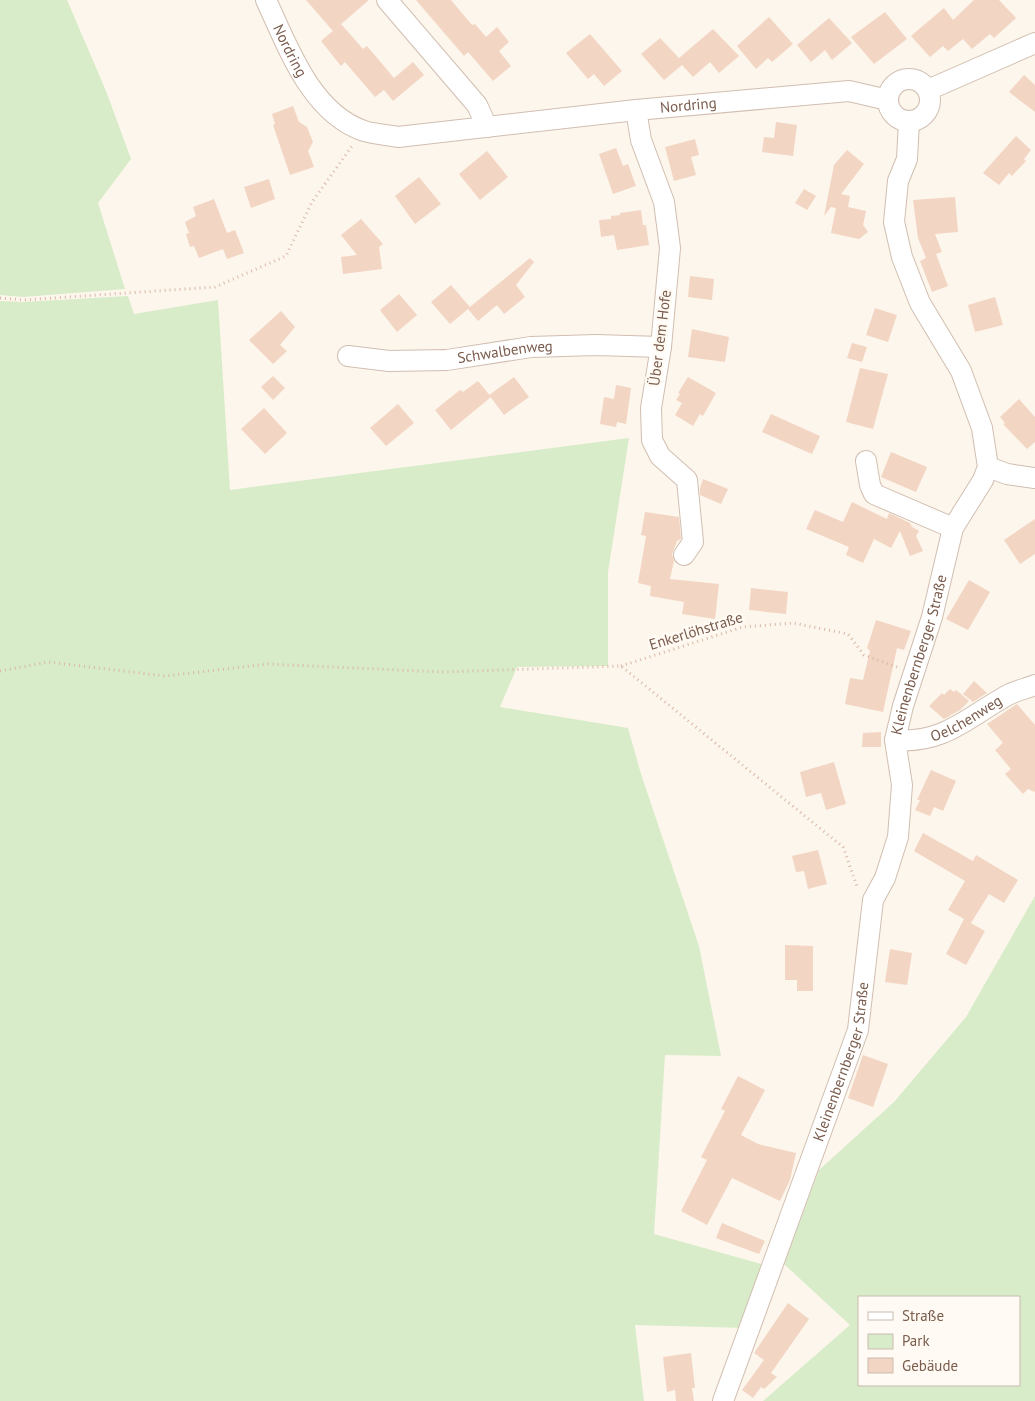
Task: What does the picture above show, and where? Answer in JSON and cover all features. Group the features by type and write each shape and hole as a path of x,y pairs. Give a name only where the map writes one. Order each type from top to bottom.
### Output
{"street":[{"name":"Nordring","path":"266,0 310,88 334,115 364,131 398,137 636,110 849,91 888,100"},
{"path":"387,0 477,105 487,127"},
{"path":"928,90 1035,43"},
{"path":"904,79 918,81 928,90 930,101 928,111 920,119 909,121 894,115 888,100 892,87 904,79"},
{"name":"Über dem Hofe","path":"636,110 641,140 664,202 670,248 661,347 651,408 652,440 660,456 687,480 693,542 684,555"},
{"path":"909,121 908,159 898,181 895,197 896,231 902,256 920,303 961,371 982,428 988,467 1007,474 1035,478"},
{"name":"Schwalbenweg","path":"348,356 389,361 448,360 531,347 596,345 661,347"},
{"path":"866,461 870,485 874,494 953,528"},
{"name":"Kleinenbernberger Straße","path":"723,1401 858,1030 873,900 886,878 898,837 902,785 895,740 932,616 953,528 983,480 988,467"},
{"name":"Oelchenweg","path":"895,740 916,742 936,736 980,713 1007,695 1035,685"}],"path":[{"path":"0,298 24,300 215,287 286,256 312,202 364,131"},
{"name":"Enkerlöhstraße","path":"0,671 48,662 165,676 268,664 442,672 621,666 743,627 793,623 848,634 864,655 914,673"},
{"path":"621,666 842,848 859,890 873,900"}],"green space":[{"path":"0,0 67,0 106,91 131,159 98,203 125,289 23,297 0,295"},
{"path":"128,296 134,314 218,300 230,490 629,438 608,572 608,666 517,667 500,707 628,728 641,774 699,946 721,1056 665,1055 654,1234 765,1265 744,1328 635,1325 644,1401 0,1401 0,301 23,302"},
{"path":"1035,896 1035,1401 763,1401 850,1325 784,1264 819,1170 894,1102 966,1017"}],"building":[{"path":"306,0 369,0 333,31"},
{"path":"416,0 451,0 472,25 475,24 486,37 497,27 509,42 499,51 511,66 493,81 468,52 464,56"},
{"path":"974,0 999,0 1016,18 994,38 990,34 972,49 963,39 948,51 943,46 930,57 911,36 944,8 953,20"},
{"path":"885,12 907,39 874,64 851,37"},
{"path":"769,17 793,44 772,62 768,58 756,69 737,46"},
{"path":"829,18 852,43 832,60 825,50 811,62 797,45"},
{"path":"341,24 363,49 367,46 394,78 413,62 424,75 393,101 384,90 375,97 345,62 341,66 321,41"},
{"path":"713,29 739,56 719,73 710,62 693,77 682,65 664,80 641,54 660,38 679,58"},
{"path":"590,34 622,71 604,86 594,74 588,79 566,53"},
{"path":"1024,75 1035,85 1035,112 1009,92"},
{"path":"293,106 299,122 307,127 313,142 308,151 314,167 290,175 273,125 275,124 272,114"},
{"path":"776,122 797,125 793,156 762,152 764,137 774,138"},
{"path":"1016,136 1031,150 1024,159 1026,161 1012,176 1009,173 999,185 983,173"},
{"path":"695,139 699,155 691,157 696,175 674,181 665,147"},
{"path":"616,148 623,166 628,164 636,186 613,194 599,154"},
{"path":"847,150 864,164 841,194 850,196 848,207 866,211 863,225 868,232 859,239 831,233 836,208 831,207 824,216 834,165"},
{"path":"487,151 508,177 480,200 459,174"},
{"path":"419,177 441,204 415,224 395,196"},
{"path":"269,179 275,199 251,208 244,187"},
{"path":"804,189 816,196 807,210 795,203"},
{"path":"955,197 958,232 935,234 942,252 936,254 948,286 932,292 920,261 926,258 918,238 913,200"},
{"path":"214,199 227,233 235,230 244,253 227,259 223,249 199,258 194,246 190,247 186,234 189,233 185,222 196,216 193,207"},
{"path":"641,210 643,225 646,225 649,245 617,250 614,235 601,237 599,220 611,219 611,216 620,215 620,213"},
{"path":"361,219 383,244 379,247 382,269 343,274 341,257 357,255 341,235"},
{"path":"530,258 534,262 516,285 525,297 504,314 497,305 478,321 468,309 450,324 431,302 451,285 470,307"},
{"path":"690,276 714,279 712,300 688,297"},
{"path":"399,294 417,315 397,332 380,310"},
{"path":"995,297 1003,325 975,332 968,305"},
{"path":"875,308 897,315 888,342 866,335"},
{"path":"281,311 295,327 280,345 287,351 273,364 249,340"},
{"path":"692,329 729,337 725,362 688,357"},
{"path":"852,343 867,347 862,362 847,358"},
{"path":"860,368 888,374 873,429 846,422"},
{"path":"273,376 285,388 273,400 261,387"},
{"path":"514,377 529,397 504,415 489,395"},
{"path":"688,377 716,393 703,416 700,414 693,426 675,415 682,403 676,400 680,394 678,393"},
{"path":"478,381 491,397 451,430 435,410 460,390 463,392"},
{"path":"616,385 631,388 626,424 617,422 616,427 600,424 604,397 614,399"},
{"path":"1019,399 1035,417 1035,442 1027,449 1003,424 1005,423 1000,417"},
{"path":"398,404 414,423 386,446 370,428"},
{"path":"264,408 287,433 265,454 241,429"},
{"path":"771,414 820,436 812,454 762,432"},
{"path":"891,452 927,467 916,492 881,477"},
{"path":"703,479 728,489 721,504 700,495"},
{"path":"852,502 887,519 889,513 910,523 912,527 919,531 916,536 923,551 910,556 900,531 891,548 874,539 863,563 846,555 849,547 806,529 815,510 843,522"},
{"path":"645,512 679,517 681,539 677,541 672,554 674,561 670,579 719,584 715,619 682,614 684,602 650,596 651,586 638,583 646,536 641,535"},
{"path":"1035,519 1035,554 1020,564 1004,540"},
{"path":"969,580 990,592 968,630 946,619"},
{"path":"751,588 788,592 786,614 749,610"},
{"path":"876,620 911,631 904,650 897,648 883,712 845,704 850,678 863,680 870,651 867,648"},
{"path":"974,681 987,693 973,702 963,694"},
{"path":"950,689 954,692 956,690 969,701 960,710 944,719 929,706 942,693 944,695"},
{"path":"1017,704 1035,725 1035,792 1028,789 1023,794 1005,774 1011,769 995,750 1003,743 987,724"},
{"path":"881,732 881,747 862,747 863,733"},
{"path":"834,762 846,804 826,810 821,793 806,797 800,772"},
{"path":"931,770 956,781 943,811 934,807 930,816 915,810 920,800 917,800"},
{"path":"923,833 973,861 976,855 1018,880 1004,903 989,894 971,923 969,922 985,931 966,965 946,954 964,919 948,910 965,881 914,851"},
{"path":"818,850 827,884 808,889 804,871 796,872 792,856"},
{"path":"785,945 813,946 813,991 797,991 797,980 785,980"},
{"path":"890,949 912,953 907,985 885,982"},
{"path":"863,1055 888,1064 873,1107 848,1098"},
{"path":"738,1076 765,1090 741,1135 758,1144 796,1153 790,1180 780,1201 732,1178 707,1225 681,1211 707,1160 701,1157 725,1111 721,1109"},
{"path":"722,1223 765,1241 759,1254 716,1238"},
{"path":"788,1303 809,1319 771,1373 777,1377 764,1389 761,1387 753,1398 742,1390 764,1360 754,1353"},
{"path":"691,1353 695,1388 692,1388 694,1401 676,1401 675,1390 667,1392 663,1357"}]}
